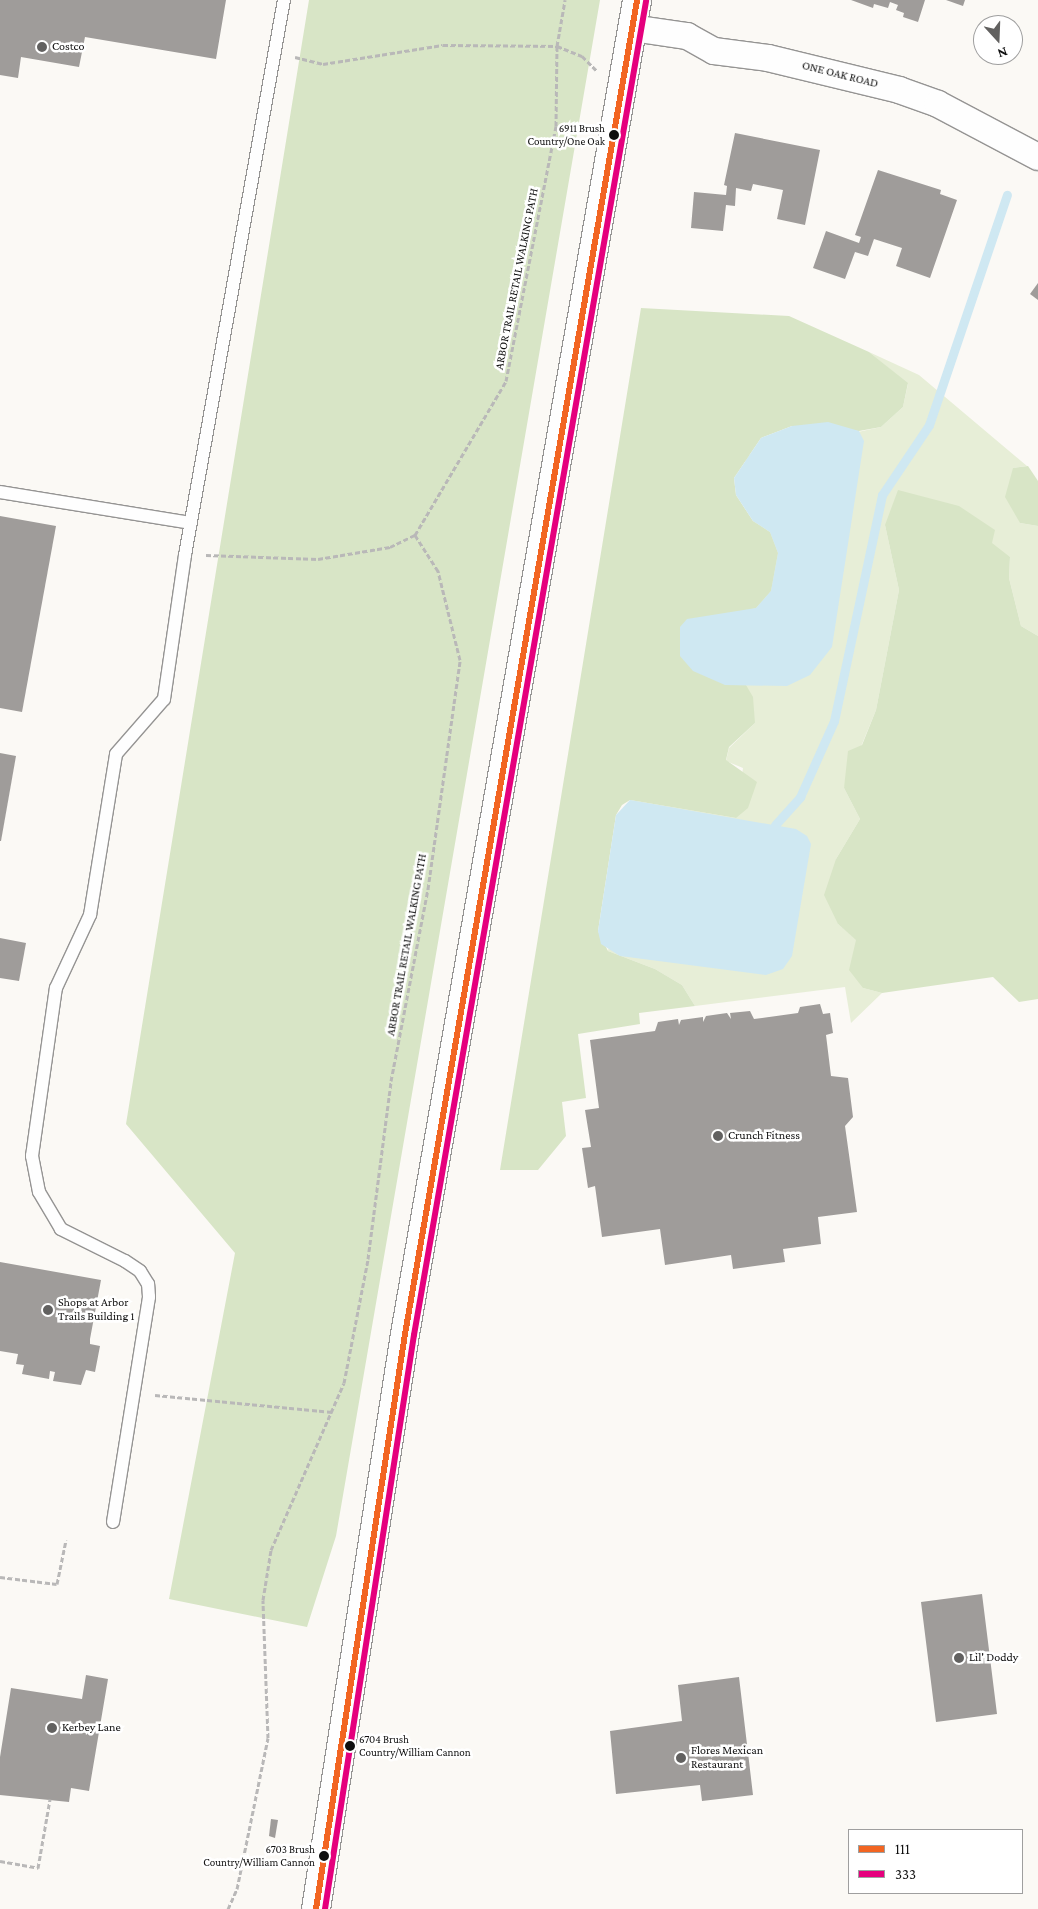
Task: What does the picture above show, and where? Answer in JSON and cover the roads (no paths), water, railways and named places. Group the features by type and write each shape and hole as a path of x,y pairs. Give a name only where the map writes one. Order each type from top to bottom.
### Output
{"street":[{"path":"316,1909 407,1324 637,0"},
{"name":"ONE OAK ROAD","path":"632,28 687,36 714,51 768,58 899,90 947,108 1038,157"}],"lane":[{"path":"114,1522 132,1393 149,1297 148,1284 140,1271 125,1261 61,1229 39,1192 32,1156 56,988 90,915 116,754 164,699 185,555 284,0"},
{"path":"0,492 191,523"}],"water":[{"path":"828,422 859,431 864,441 832,647 810,675 787,686 725,685 693,671 680,656 680,627 687,619 756,608 771,591 778,553 770,532 753,521 736,495 734,478 761,438 792,426"},
{"path":"630,800 796,829 807,836 811,844 792,956 783,969 766,975 620,956 601,944 598,931 616,815"}],"waterway":[{"path":"775,825 800,797 834,721 882,495 929,425 1007,195"}],"place":[{"name":"Costco","path":"42,47"},
{"name":"6911 Brush Country/One Oak","path":"614,135"},
{"name":"Crunch Fitness","path":"718,1136"},
{"name":"Shops at Arbor Trails Building 1","path":"48,1310"},
{"name":"Lil' Doddy","path":"959,1658"},
{"name":"Kerbey Lane","path":"52,1728"},
{"name":"6704 Brush Country/William Cannon","path":"350,1746"},
{"name":"Flores Mexican Restaurant","path":"681,1758"},
{"name":"6703 Brush Country/William Cannon","path":"324,1856"}]}
